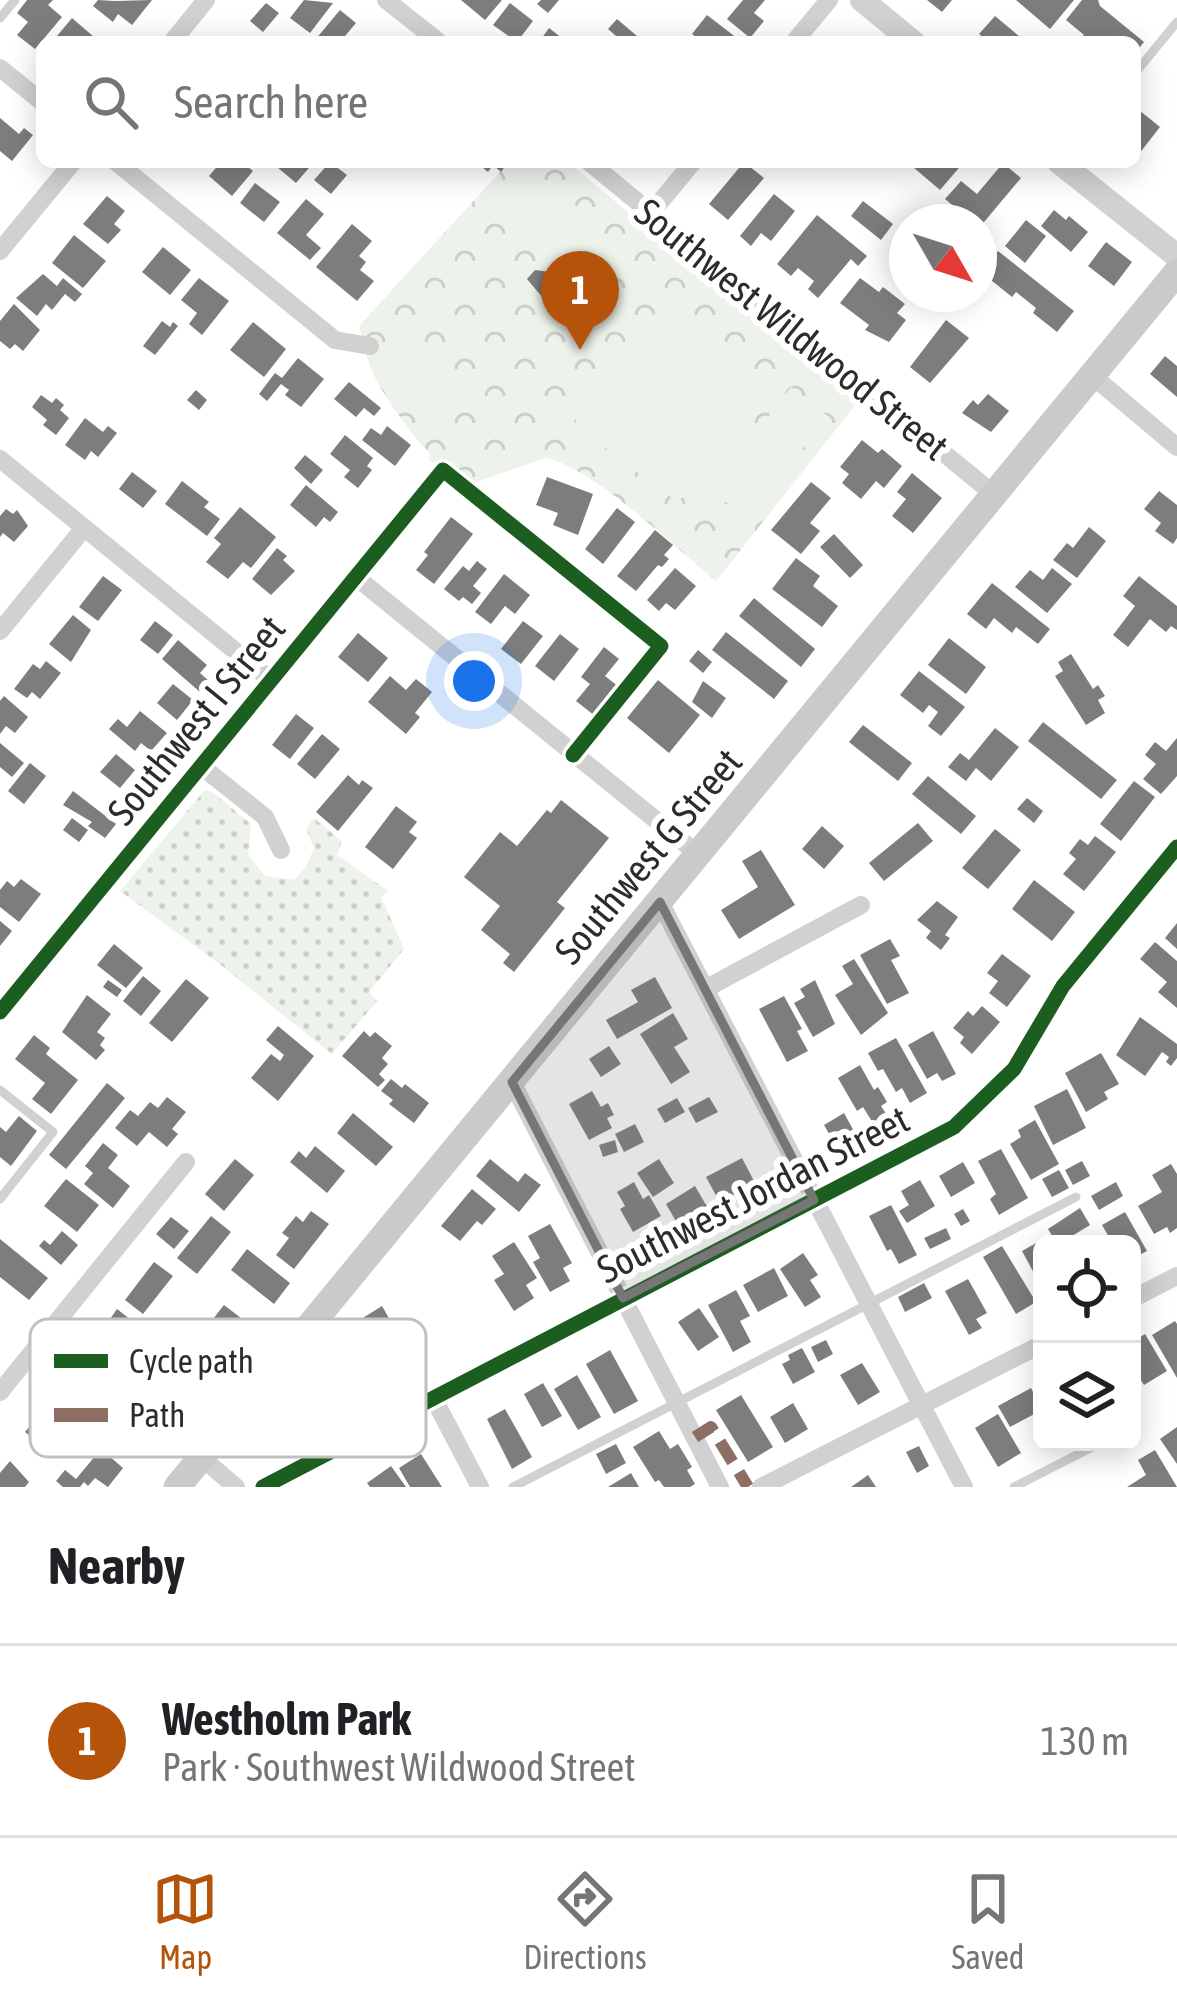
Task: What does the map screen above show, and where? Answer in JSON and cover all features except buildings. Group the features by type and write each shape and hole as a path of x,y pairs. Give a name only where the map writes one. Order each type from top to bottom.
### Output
{"main road":[{"name":"Southwest G Street","path":"317,1319 1177,272"},
{"name":"Southwest G Street","path":"177,1487 202,1458"}],"street":[{"path":"177,36 206,0"},
{"path":"386,0 431,36"},
{"path":"799,36 829,0"},
{"path":"862,0 906,36"},
{"path":"0,68 36,97"},
{"path":"0,251 68,168"},
{"path":"123,168 335,340 370,346"},
{"name":"Southwest Wildwood Street","path":"596,168 996,496"},
{"path":"651,213 688,168"},
{"path":"1067,168 1177,256"},
{"path":"1094,377 1177,447"},
{"path":"0,459 271,680"},
{"name":"Southwest I Street","path":"0,1012 443,470 661,646 573,755"},
{"path":"0,631 84,528"},
{"path":"356,577 699,855"},
{"path":"201,766 265,817 281,850"},
{"name":"Southwest Jordan Street","path":"426,1403 954,1127 1014,1069 1063,986 1177,847"},
{"path":"660,902 964,1487"},
{"path":"705,989 862,905"},
{"path":"512,1082 720,1487"},
{"path":"59,1319 186,1162"},
{"path":"1141,1294 1177,1276"},
{"path":"761,1487 1033,1349"},
{"path":"0,1392 30,1355"},
{"path":"434,1399 480,1487"},
{"name":"Southwest Jordan Street","path":"263,1487 321,1457"},
{"path":"202,1458 236,1487"}],"lane":[{"path":"0,18 15,0"},
{"path":"1141,66 1177,22"},
{"path":"0,1090 53,1132 0,1199"},
{"path":"513,1487 1076,1197"},
{"path":"1014,1487 1084,1451"}],"highlighted area":[{"path":"660,902 814,1200 623,1298 512,1082"}],"green space":[{"path":"504,168 575,168 857,403 716,581 608,491 563,464 545,458 468,485 429,460 429,452 377,382 359,326"},
{"path":"518,168 530,168 602,227 570,266 491,200"},
{"path":"655,313 707,340 735,365 751,399 745,447 791,387 829,417 745,518 748,511 742,514 712,492 720,480 676,501 577,427 575,415"},
{"path":"404,353 457,396 433,428 379,383"},
{"path":"204,791 211,791 251,824 248,855 265,876 294,880 306,867 314,848 306,829 314,818 342,841 337,855 388,891 381,897 404,949 369,992 377,1001 332,1054 120,891"}],"marked path":[{"path":"695,1437 711,1427 748,1487"}],"cycle path":[{"path":"0,1012 443,470 661,646 573,755"},
{"path":"426,1402 954,1127 1014,1069 1063,986 1177,847"},
{"path":"263,1487 321,1457"}],"place":[{"name":"Westholm Park","path":"580,350"}]}
